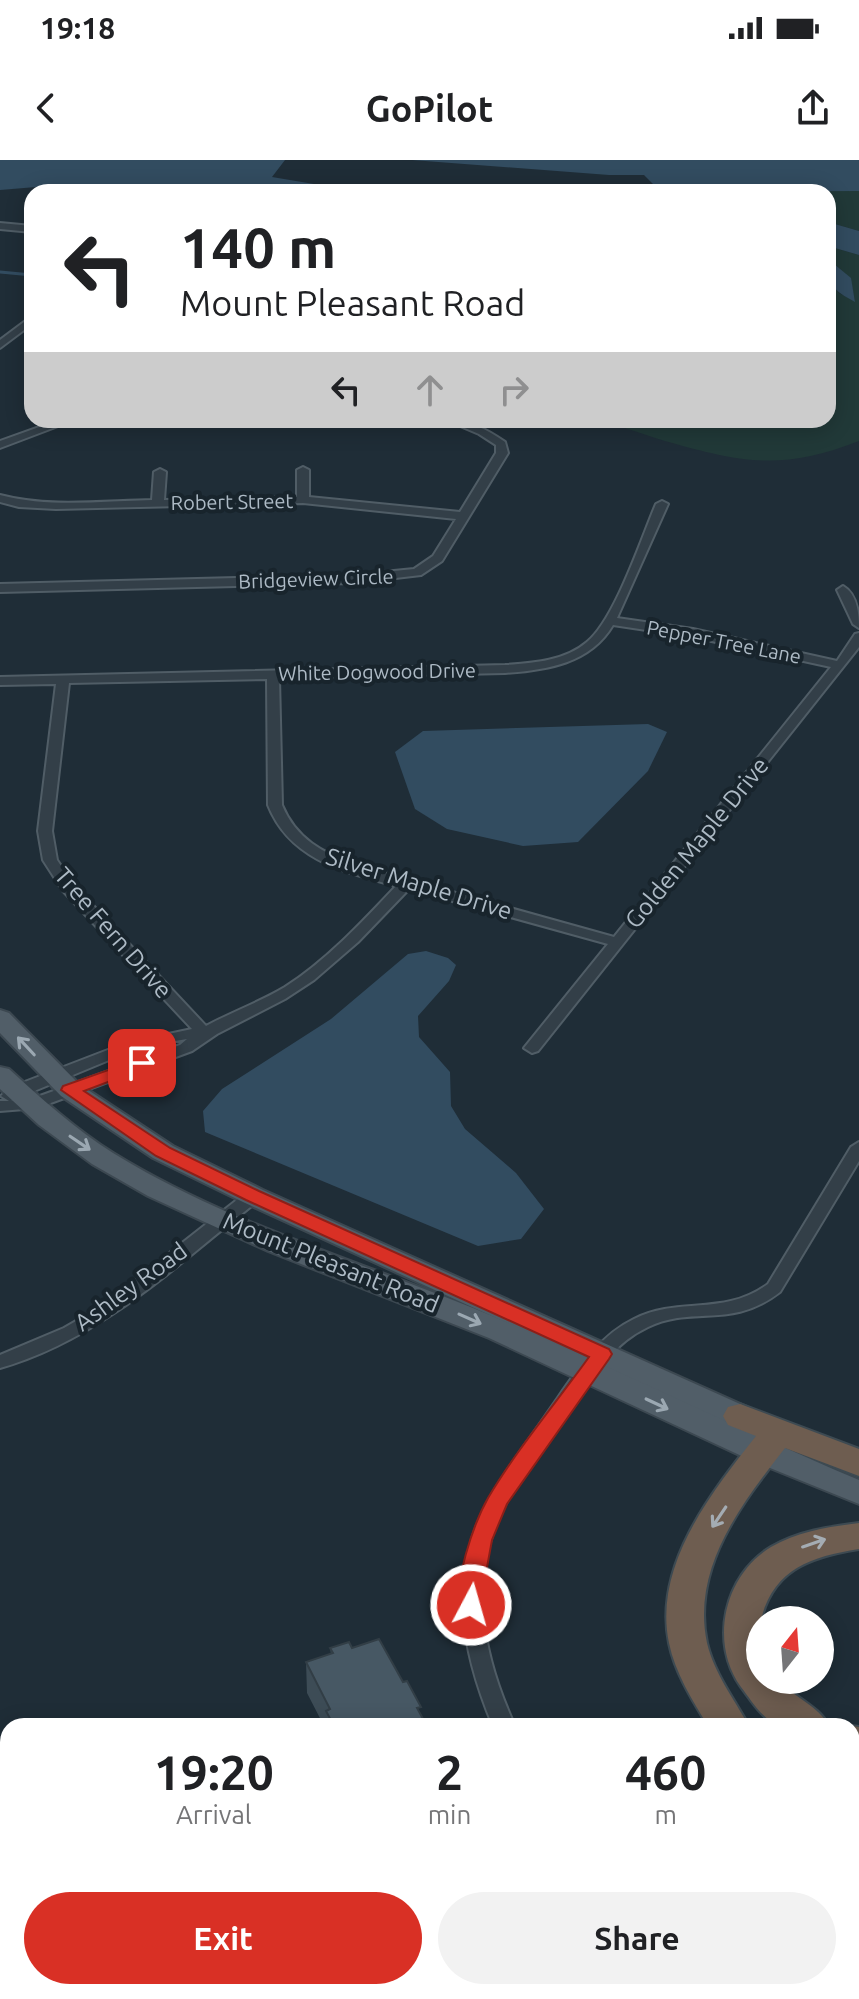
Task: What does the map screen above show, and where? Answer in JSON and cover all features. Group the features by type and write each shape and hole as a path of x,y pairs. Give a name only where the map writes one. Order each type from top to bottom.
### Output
{"highway":[{"path":"740,1416 859,1463"},
{"path":"725,1718 694,1660 684,1616 687,1580 698,1550 769,1444"},
{"path":"799,1718 770,1696 749,1664 741,1634 743,1607 757,1579 787,1554 825,1539 859,1536"}],"main road":[{"name":"Mount Pleasant Road","path":"0,1018 62,1083 163,1152 594,1363 769,1444 859,1493"},
{"name":"Mount Pleasant Road","path":"9,1096 162,1193 219,1220 466,1317 740,1416 769,1444"}],"street":[{"path":"0,226 24,228"},
{"path":"0,345 24,326"},
{"path":"0,445 47,428"},
{"name":"Bridgeview Circle","path":"0,588 353,579 402,575 431,566 501,455 501,444 495,437 472,428"},
{"path":"303,470 303,500"},
{"path":"158,504 160,472"},
{"name":"Robert Street","path":"0,498 42,506 339,501 464,516"},
{"name":"White Dogwood Drive","path":"0,681 534,667 584,651 599,638 662,504"},
{"path":"843,590 859,624"},
{"name":"Pepper Tree Lane","path":"609,621 693,633 839,665"},
{"name":"Golden Maple Drive","path":"532,1048 859,637"},
{"name":"Silver Maple Drive","path":"273,675 274,794 280,820 296,840 323,857 617,942"},
{"name":"Tree Fern Drive","path":"63,680 45,831 50,860 68,888 204,1033"},
{"path":"9,1096 186,1048 204,1033 268,1003 318,971 407,883"},
{"path":"500,1718 488,1690 473,1640 472,1579 481,1540 497,1502 594,1363 629,1330 652,1318 730,1311 766,1296 778,1282 859,1147"},
{"name":"Ashley Road","path":"0,1362 43,1345 108,1310 253,1196"}],"green space":[{"path":"836,191 859,191 859,231 836,224"},
{"path":"836,248 859,255 859,441 807,457 740,459 624,428 836,428 836,289 855,301 850,278 836,266"}],"water":[{"path":"0,160 285,160 272,177 314,184 24,184 24,188 0,190"},
{"path":"412,160 859,160 859,191 836,191 836,184 653,184 644,175"},
{"path":"836,224 859,231 859,255 836,248"},
{"path":"836,266 851,278 855,302 836,289"},
{"path":"648,724 667,732 648,771 578,842 523,846 447,829 415,809 395,752 423,731"},
{"path":"426,951 448,958 456,965 449,981 418,1016 419,1037 450,1072 451,1106 465,1129 516,1173 544,1209 521,1239 478,1246 205,1132 203,1111 222,1089 331,1019 408,954"}],"building":[{"path":"379,1639 403,1682 407,1681 421,1707 417,1708 423,1718 330,1718 326,1711 330,1709 306,1662 333,1653 330,1648 349,1642 352,1648"}],"waterway":[{"path":"0,272 24,274"}],"route":[{"path":"142,1063 70,1090 106,1117 163,1152 602,1354 586,1372 497,1502 481,1540 472,1579 471,1605"}]}
